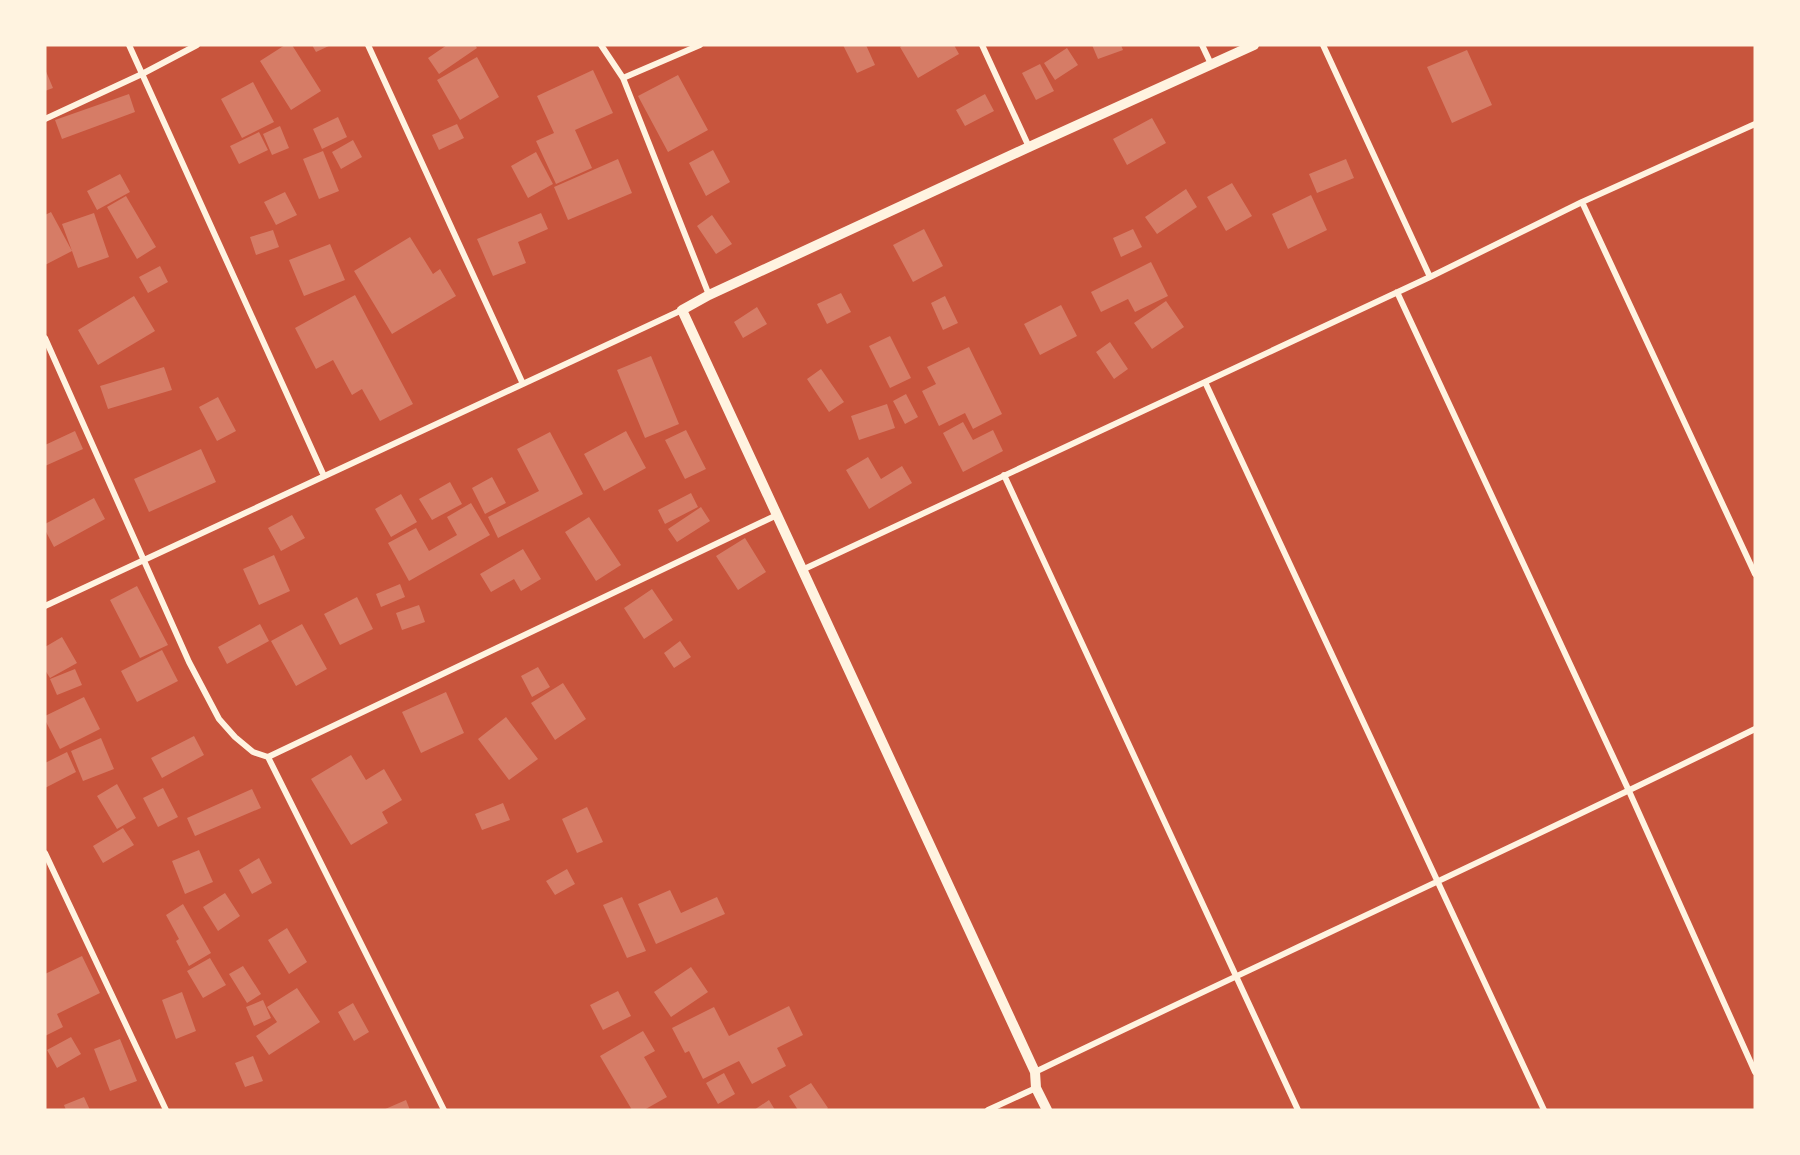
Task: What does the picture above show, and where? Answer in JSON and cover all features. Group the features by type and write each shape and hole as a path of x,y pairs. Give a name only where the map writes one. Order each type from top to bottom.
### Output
{"street":[{"path":"129,45 324,476"},
{"path":"45,119 142,74 196,45"},
{"path":"368,45 523,384"},
{"path":"601,45 623,78 710,296"},
{"path":"623,78 700,45"},
{"path":"982,45 1029,147"},
{"path":"1203,45 1211,64"},
{"path":"45,606 1029,147 1254,45"},
{"path":"1323,45 1430,277"},
{"path":"802,570 1430,277 1582,202 1755,124"},
{"path":"1582,202 1755,574"},
{"path":"1396,292 1629,791 1755,1071"},
{"path":"682,310 1035,1072 1036,1088 1047,1110"},
{"path":"45,338 189,663 219,719 253,752 268,757 777,515"},
{"path":"1205,382 1544,1110"},
{"path":"1004,476 1298,1110"},
{"path":"1035,1072 1755,729"},
{"path":"268,757 444,1110"},
{"path":"45,853 166,1110"},
{"path":"988,1110 1036,1088"}],"building":[{"path":"285,45 292,45 321,91 291,110 260,61"},
{"path":"312,45 331,45 316,52"},
{"path":"447,45 475,45 477,48 439,74 428,58"},
{"path":"843,45 866,45 875,65 857,73"},
{"path":"903,45 954,45 959,54 918,78 900,47"},
{"path":"1092,45 1121,45 1123,50 1098,59"},
{"path":"1067,48 1078,65 1055,80 1044,63"},
{"path":"1467,50 1492,105 1452,123 1427,67"},
{"path":"477,57 499,97 460,120 437,80"},
{"path":"1040,64 1054,91 1036,100 1022,73"},
{"path":"45,69 53,88 45,91"},
{"path":"593,70 613,113 575,130 592,168 556,184 536,141 554,133 537,96"},
{"path":"678,75 708,130 668,152 638,96"},
{"path":"253,82 274,122 242,138 221,99"},
{"path":"129,94 135,112 62,139 55,120"},
{"path":"985,94 994,111 965,126 956,110"},
{"path":"338,117 347,137 322,149 313,129"},
{"path":"1152,118 1166,143 1127,165 1113,139"},
{"path":"457,124 464,138 439,150 432,135"},
{"path":"280,126 289,148 272,155 263,134"},
{"path":"259,132 268,150 239,164 230,146"},
{"path":"353,140 362,157 341,169 332,152"},
{"path":"713,150 730,182 706,196 689,163"},
{"path":"323,151 339,191 319,199 303,159"},
{"path":"536,152 553,184 528,198 511,166"},
{"path":"618,159 632,193 568,220 554,187"},
{"path":"1346,159 1354,178 1317,193 1309,174"},
{"path":"120,174 130,192 97,210 87,191"},
{"path":"1232,183 1252,216 1226,231 1207,197"},
{"path":"1186,189 1197,207 1157,234 1145,217"},
{"path":"285,192 297,215 276,225 264,202"},
{"path":"1311,195 1327,230 1288,249 1272,214"},
{"path":"126,196 156,247 137,259 107,207"},
{"path":"51,212 72,251 45,265 45,215"},
{"path":"94,213 109,257 78,268 62,224"},
{"path":"541,213 548,229 518,242 526,263 493,276 477,239"},
{"path":"712,215 732,244 716,254 697,226"},
{"path":"924,229 943,266 913,282 893,245"},
{"path":"1133,229 1142,247 1121,257 1113,238"},
{"path":"273,230 279,247 256,255 250,237"},
{"path":"410,237 433,274 440,269 456,296 392,334 354,271"},
{"path":"330,244 345,280 304,296 289,260"},
{"path":"1151,262 1168,296 1135,312 1128,299 1101,312 1091,292"},
{"path":"160,266 168,282 148,293 139,277"},
{"path":"841,293 851,312 827,324 817,304"},
{"path":"355,295 413,404 380,421 362,389 352,395 333,360 316,369 295,328"},
{"path":"134,296 155,331 98,365 78,330"},
{"path":"945,296 958,323 943,330 931,303"},
{"path":"1166,301 1184,327 1152,349 1134,323"},
{"path":"1061,305 1077,336 1040,355 1024,324"},
{"path":"757,307 767,324 743,338 734,322"},
{"path":"890,336 911,378 890,388 869,346"},
{"path":"1110,342 1128,369 1114,379 1096,352"},
{"path":"969,347 1002,414 973,429 965,413 939,426 922,391 936,384 927,367"},
{"path":"651,356 679,424 645,438 617,370"},
{"path":"164,367 172,390 108,409 100,386"},
{"path":"821,369 844,402 829,412 807,379"},
{"path":"906,394 918,417 905,424 893,401"},
{"path":"218,397 236,431 217,441 199,407"},
{"path":"887,404 895,428 859,440 851,416"},
{"path":"963,422 973,440 993,430 1003,451 963,472 943,433"},
{"path":"686,430 706,469 685,479 665,440"},
{"path":"75,431 83,449 45,466 45,445"},
{"path":"626,431 646,468 604,491 584,454"},
{"path":"550,432 583,494 498,538 488,517 539,491 517,449"},
{"path":"201,449 216,482 149,512 134,479"},
{"path":"868,457 881,479 902,466 912,483 869,509 846,470"},
{"path":"492,477 506,503 485,514 472,488"},
{"path":"450,482 462,504 432,520 419,499"},
{"path":"691,493 698,507 665,524 658,510"},
{"path":"401,494 417,522 391,537 375,509"},
{"path":"94,498 105,519 54,547 45,530 45,524"},
{"path":"471,503 490,535 409,581 388,543 416,528 429,551 457,535 447,517"},
{"path":"701,507 710,521 677,542 668,529"},
{"path":"292,515 305,538 281,551 268,528"},
{"path":"589,517 621,565 596,581 565,532"},
{"path":"745,538 766,572 738,590 716,556"},
{"path":"523,549 541,579 521,591 514,579 491,592 480,574"},
{"path":"274,555 290,591 259,605 243,569"},
{"path":"400,584 405,597 381,607 376,594"},
{"path":"137,586 168,645 140,658 110,600"},
{"path":"652,589 673,620 644,639 624,608"},
{"path":"357,597 373,629 340,645 324,614"},
{"path":"419,605 425,622 402,630 396,613"},
{"path":"260,624 269,641 227,664 218,647"},
{"path":"302,624 327,669 296,686 271,641"},
{"path":"62,637 77,663 50,678 45,670 45,647"},
{"path":"680,641 691,657 674,668 664,653"},
{"path":"162,650 178,681 137,702 121,671"},
{"path":"538,667 550,687 532,697 521,676"},
{"path":"75,669 82,685 57,695 50,679"},
{"path":"563,683 586,719 555,740 531,703"},
{"path":"446,692 464,733 421,753 402,712"},
{"path":"84,697 100,729 60,749 45,716"},
{"path":"506,717 538,759 509,780 478,739"},
{"path":"194,736 204,755 162,778 151,758"},
{"path":"101,738 114,769 83,781 71,751"},
{"path":"67,752 76,772 45,788 45,763"},
{"path":"351,755 366,780 384,769 402,800 382,812 388,823 351,845 311,779"},
{"path":"117,784 136,818 117,829 97,796"},
{"path":"163,788 178,817 158,827 143,798"},
{"path":"252,789 261,808 195,836 187,818"},
{"path":"503,803 510,820 482,830 475,814"},
{"path":"587,807 603,842 577,853 562,819"},
{"path":"123,828 134,845 103,863 93,846"},
{"path":"199,850 213,882 185,894 172,861"},
{"path":"259,858 272,883 252,894 239,870"},
{"path":"567,869 575,884 555,895 546,881"},
{"path":"670,890 681,913 717,897 725,914 656,944 638,904"},
{"path":"225,893 240,916 218,931 203,907"},
{"path":"622,897 646,951 627,958 603,905"},
{"path":"183,904 211,953 189,966 176,941 179,939 166,915"},
{"path":"287,928 307,962 289,974 268,940"},
{"path":"82,956 100,993 57,1014 63,1027 45,1036 45,974"},
{"path":"210,958 226,985 203,998 187,971"},
{"path":"243,966 261,994 247,1003 229,974"},
{"path":"691,967 708,992 671,1017 654,992"},
{"path":"297,988 320,1022 269,1055 256,1036 277,1022 267,1007"},
{"path":"618,991 631,1016 603,1030 590,1005"},
{"path":"182,992 196,1031 176,1039 162,1000"},
{"path":"263,1000 271,1018 254,1026 246,1007"},
{"path":"353,1003 369,1032 354,1041 338,1012"},
{"path":"789,1006 803,1035 777,1048 786,1066 752,1084 739,1061 703,1079 689,1051 685,1053 672,1028 714,1007 729,1036"},
{"path":"643,1031 655,1051 644,1057 667,1097 644,1110 632,1110 600,1056"},
{"path":"71,1037 81,1054 57,1068 47,1050"},
{"path":"120,1039 137,1081 110,1091 94,1049"},
{"path":"253,1056 263,1081 245,1087 235,1063"},
{"path":"724,1073 735,1094 718,1104 706,1083"},
{"path":"811,1083 828,1108 826,1110 798,1110 789,1096"},
{"path":"84,1097 90,1110 66,1110 64,1105"},
{"path":"406,1100 410,1110 383,1110"},
{"path":"769,1100 775,1110 754,1110"}]}
